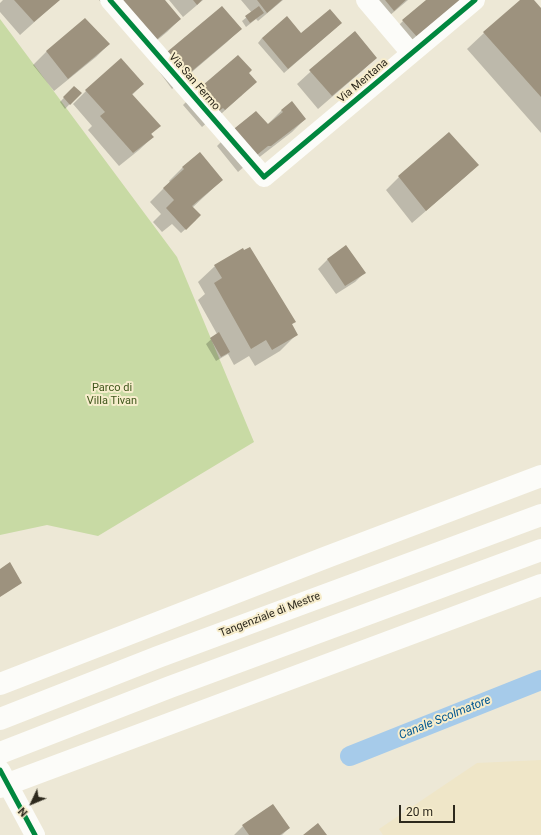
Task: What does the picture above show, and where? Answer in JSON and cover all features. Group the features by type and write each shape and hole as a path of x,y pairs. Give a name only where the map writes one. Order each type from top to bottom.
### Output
{"highway":[{"path":"0,684 541,476"},
{"name":"Tangenziale di Mestre","path":"6,716 165,654 541,515"},
{"path":"0,753 177,684 541,550"},
{"path":"0,787 541,585"}],"street":[{"name":"Via San Fermo","path":"110,0 264,177"},
{"path":"366,0 411,53"},
{"name":"Via Mentana","path":"264,177 474,0"},
{"path":"0,770 35,835"}],"shaded area":[{"path":"541,760 541,835 383,835 379,829 477,763"}],"green space":[{"name":"Parco di Villa Tivan","path":"0,19 177,257 254,442 98,536 47,525 0,535"}],"building":[{"path":"14,0 60,0 34,22"},
{"path":"123,0 165,0 181,19 156,40"},
{"path":"193,0 202,0 197,5"},
{"path":"257,0 282,0 267,13"},
{"path":"385,0 406,0 394,11"},
{"path":"426,0 463,0 418,38 402,20"},
{"path":"520,0 534,0 541,8 541,97 483,32"},
{"path":"222,6 242,29 186,76 167,52"},
{"path":"259,6 264,13 250,23 245,16"},
{"path":"330,9 342,23 288,69 262,38 287,16 301,33"},
{"path":"85,18 110,44 68,79 46,51"},
{"path":"355,31 377,58 332,96 309,70"},
{"path":"238,55 252,70 249,73 257,82 225,110 223,108 215,114 196,91"},
{"path":"121,58 144,84 132,94 161,126 151,134 154,137 133,153 100,116 105,112 85,90"},
{"path":"74,86 82,93 70,105 63,97"},
{"path":"292,101 306,119 252,159 230,132 256,111 268,124 283,112 281,110"},
{"path":"449,132 479,165 426,211 398,176"},
{"path":"200,152 223,180 192,206 201,215 186,230 166,208 174,200 163,188 184,169 182,167"},
{"path":"346,245 366,273 345,286 327,259"},
{"path":"250,247 296,322 292,324 298,335 272,350 266,340 251,349 214,283 222,278 214,265 243,248 244,250"},
{"path":"219,332 230,352 221,357 210,338"},
{"path":"10,562 22,583 0,597 0,569"},
{"path":"273,804 290,828 280,835 249,835 242,825"},
{"path":"318,823 327,835 303,835"}],"waterway":[{"name":"Canale Scolmatore","path":"350,756 541,680"}],"cycle path":[{"path":"110,0 264,177 475,0"},
{"path":"0,770 35,835"}]}
